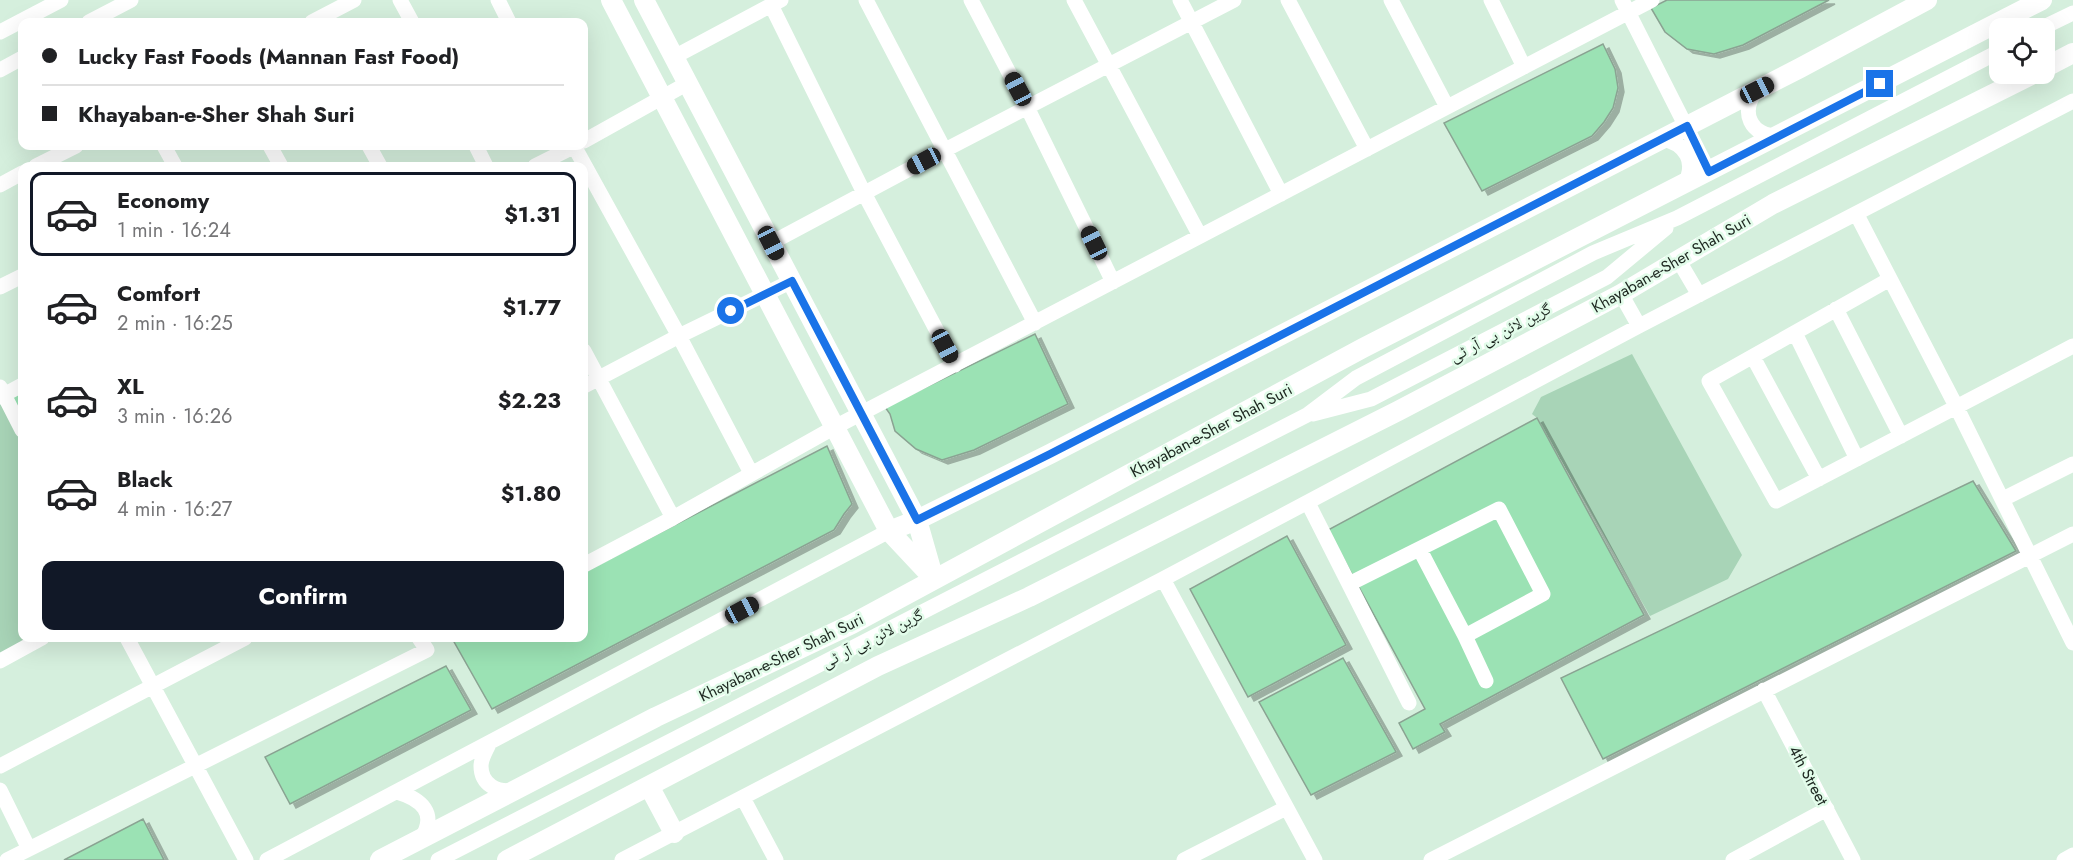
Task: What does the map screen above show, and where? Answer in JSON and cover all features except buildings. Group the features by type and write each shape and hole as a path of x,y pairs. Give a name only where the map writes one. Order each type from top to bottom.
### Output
{"main road":[{"path":"611,0 889,531 934,579"},
{"path":"644,0 917,520 934,579"},
{"path":"889,531 917,520 1050,454 1927,0"},
{"name":"Khayaban-e-Sher Shah Suri","path":"380,860 656,717 852,624 1363,348 2042,0"},
{"path":"2055,63 2072,56"},
{"name":"Khayaban-e-Sher Shah Suri","path":"507,860 878,666 1029,597 1366,427 1622,294 1773,204 2012,84"},
{"path":"649,786 674,833"}],"street":[{"path":"27,18 62,0"},
{"path":"100,18 131,0"},
{"path":"320,18 354,0"},
{"path":"400,0 410,18"},
{"path":"498,0 507,18"},
{"path":"866,0 1035,323"},
{"path":"971,0 1027,107 1113,282"},
{"path":"1074,0 1200,236"},
{"path":"1180,0 1281,194"},
{"path":"771,243 1234,0"},
{"path":"1288,0 1367,149"},
{"path":"1391,0 1447,107"},
{"path":"1491,0 1524,67"},
{"path":"588,558 673,518 835,427 1524,67 1625,6 1652,0"},
{"path":"674,57 776,3 864,193 955,365"},
{"path":"1625,6 1709,172"},
{"path":"2055,21 2073,12"},
{"path":"0,32 18,23"},
{"name":"گرین لائن بی آر ٹی","path":"438,860 1307,415 1356,378 1593,253 1677,218 1989,57"},
{"path":"0,70 18,60"},
{"path":"588,139 688,83"},
{"path":"1757,90 1748,104 1750,121 1762,133 1778,136"},
{"path":"622,860 2073,101"},
{"path":"1662,139 1679,144 1686,151 1690,168 1683,185"},
{"path":"44,162 68,150"},
{"path":"543,162 566,150"},
{"path":"588,172 751,474"},
{"path":"0,185 18,175"},
{"path":"1857,215 2003,499 2073,643"},
{"name":"گرین لائن بی آر ٹی","path":"1307,415 1371,399 1607,278 1677,218"},
{"path":"1679,261 1699,295"},
{"path":"0,287 18,278"},
{"path":"1890,279 1709,381 1776,501 2073,346"},
{"path":"588,384 678,336 792,281"},
{"path":"1622,294 1639,326"},
{"path":"1836,309 1901,436"},
{"path":"1795,333 1857,459"},
{"path":"1753,357 1819,479"},
{"path":"588,359 673,518"},
{"path":"18,387 1,393 18,423"},
{"path":"2003,499 2073,464"},
{"path":"1308,503 1409,703"},
{"path":"1349,584 1499,509 1543,594 1465,636"},
{"path":"267,860 889,531"},
{"path":"1431,860 2073,534"},
{"path":"1420,550 1486,681"},
{"path":"1163,579 1315,860"},
{"path":"0,660 34,642"},
{"path":"129,642 246,860"},
{"path":"0,766 237,642"},
{"path":"7,860 427,650 425,642"},
{"name":"4th Street","path":"1764,690 1853,860"},
{"path":"489,744 481,767 486,782 499,790 515,790"},
{"path":"0,790 29,849"},
{"path":"397,792 416,799 423,805 428,822 421,838"},
{"path":"743,798 776,860"},
{"path":"1184,860 1286,807"},
{"path":"1733,860 1827,809"},
{"path":"2064,860 2073,855"}],"green space":[{"path":"1632,354 1742,555 1728,579 1650,616 1537,418 1532,414 1541,397"},
{"path":"0,397 18,425 18,642 35,642 0,661"}],"route":[{"path":"731,311 792,281 917,520 1050,454 1687,126 1709,172 1880,84"}]}
